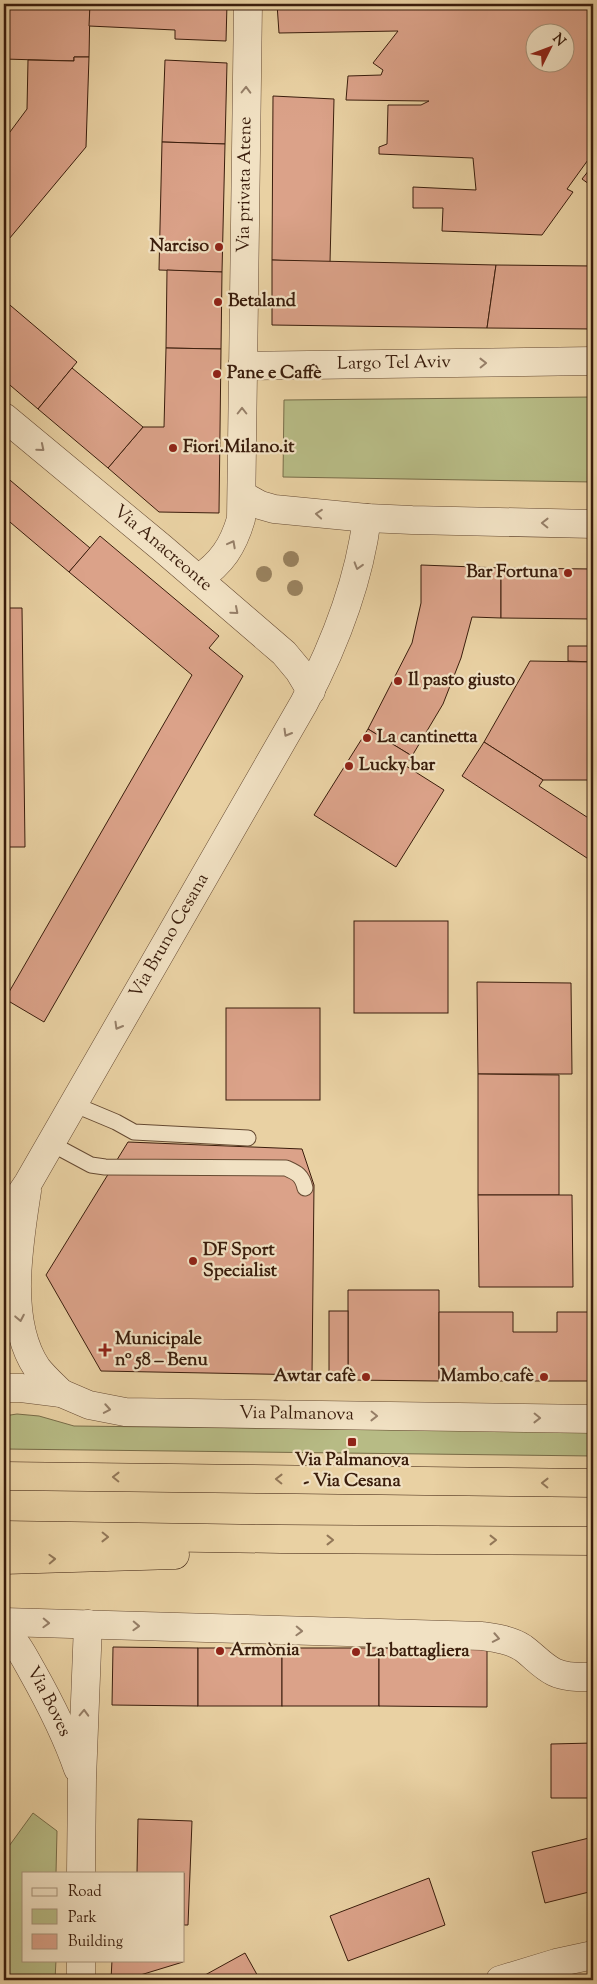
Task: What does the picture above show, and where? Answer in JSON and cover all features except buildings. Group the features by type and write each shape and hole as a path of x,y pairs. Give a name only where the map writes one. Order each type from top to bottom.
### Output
{"highway":[{"path":"4,1476 593,1483"},
{"path":"4,1535 282,1540 593,1541"},
{"path":"4,1560 239,1554 282,1540"}],"street":[{"name":"Via privata Atene","path":"242,366 248,4"},
{"name":"Largo Tel Aviv","path":"242,366 593,361"},
{"path":"198,579 222,559 233,544 241,519 242,366"},
{"name":"Via Anacreonte","path":"4,417 284,653 299,671 311,691"},
{"path":"242,495 260,505 274,509 367,518 593,524"},
{"path":"311,691 332,642 360,562 367,518"},
{"name":"Via Bruno Cesana","path":"4,1218 28,1183 311,691"},
{"name":"Via Bruno Cesana","path":"28,1183 16,1280 19,1311 25,1343 32,1358 44,1376 61,1393"},
{"name":"Via Palmanova","path":"4,1388 61,1393 89,1405 125,1412 593,1419"},
{"path":"4,1622 482,1636 496,1638 516,1645 556,1673 568,1676 593,1677"},
{"name":"Via Boves","path":"81,1872 82,1780 88,1624"},
{"name":"Via Boves","path":"4,1631 18,1646 42,1689 62,1728 82,1780"},
{"path":"500,1980 556,1963 593,1955"},
{"path":"81,1962 81,1980"}],"lane":[{"path":"73,1104 116,1122 134,1132 248,1138"},
{"path":"50,1144 90,1165 105,1167 286,1168 298,1173 303,1180 305,1188"}],"green space":[{"path":"593,397 593,482 283,477 284,400"},
{"path":"17,1414 39,1416 74,1426 593,1432 593,1456 4,1449 4,1416"},
{"path":"33,1813 57,1831 56,1872 22,1872 22,1962 56,1962 55,1980 4,1980 4,1853"}],"place":[{"name":"Narciso","path":"219,247"},
{"name":"Betaland","path":"218,302"},
{"name":"Pane e Caffè","path":"217,374"},
{"name":"Fiori.Milano.it","path":"173,448"},
{"name":"Bar Fortuna","path":"568,573"},
{"name":"Il pasto giusto","path":"398,681"},
{"name":"La cantinetta","path":"367,738"},
{"name":"Lucky bar","path":"349,766"},
{"name":"DF Sport Specialist","path":"193,1261"},
{"name":"Municipale nº 58 – Benu","path":"105,1350"},
{"name":"Awtar cafè","path":"366,1377"},
{"name":"Mambo cafè","path":"544,1377"},
{"name":"Via Palmanova - Via Cesana","path":"352,1442"},
{"name":"Armònia","path":"220,1651"},
{"name":"La battagliera","path":"356,1652"}]}
